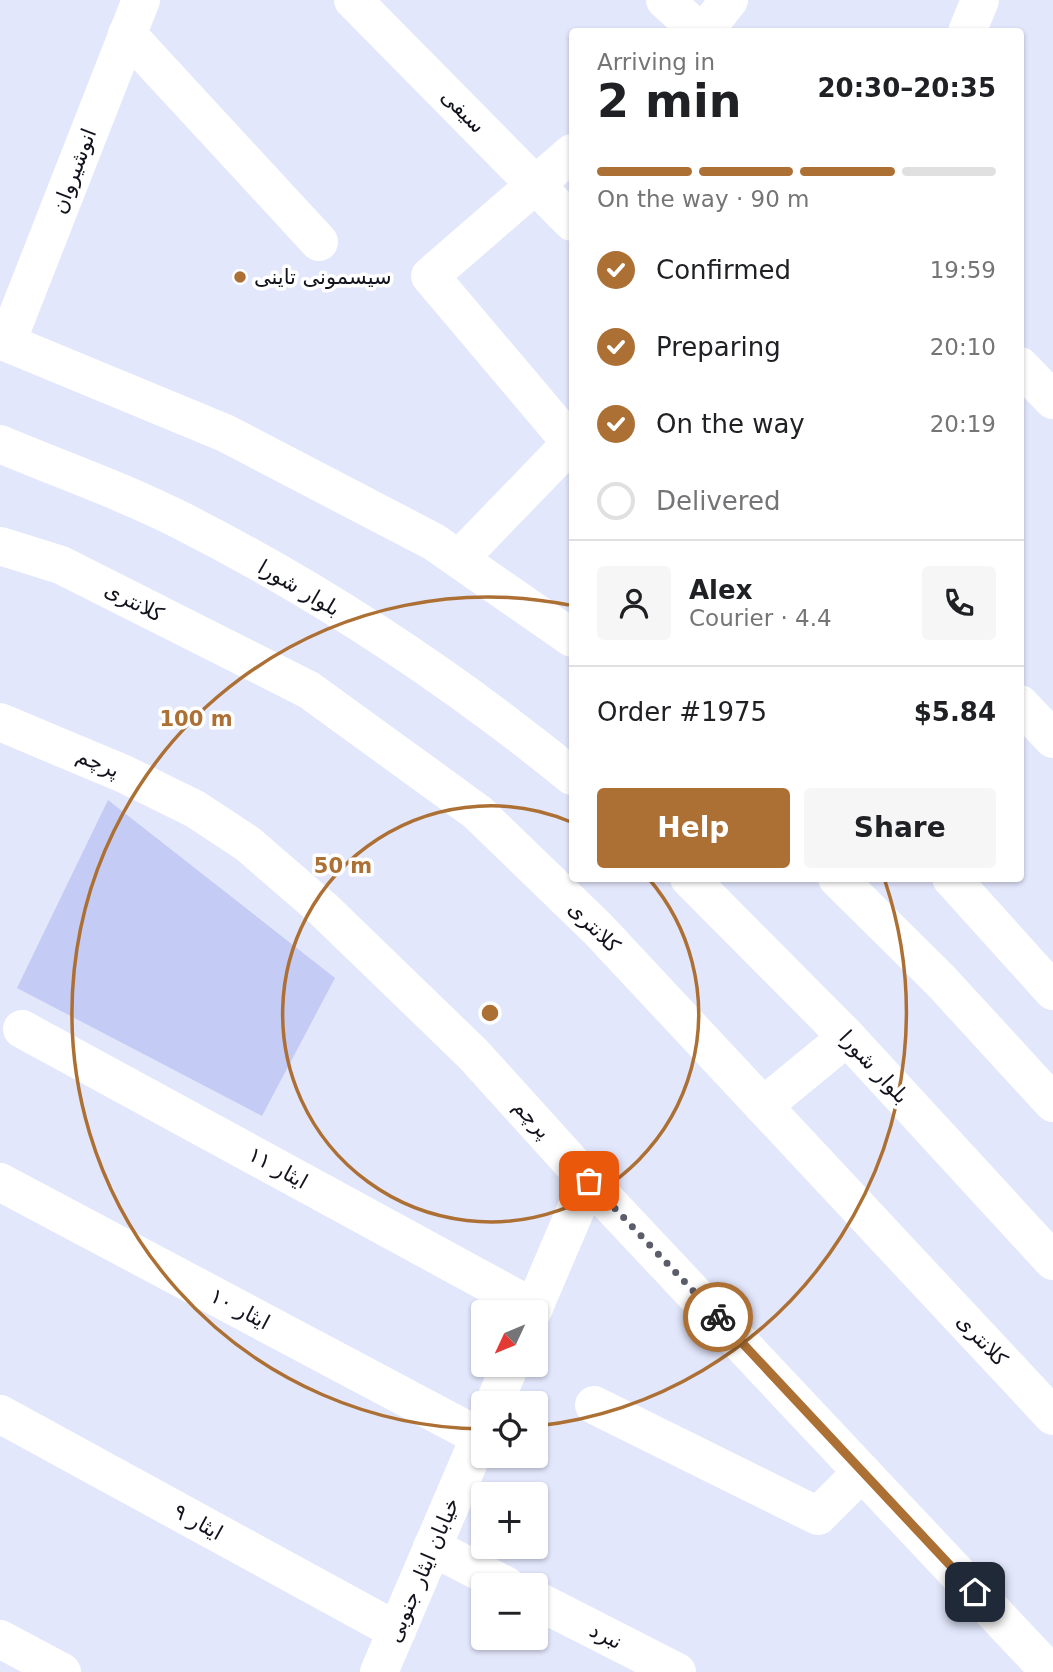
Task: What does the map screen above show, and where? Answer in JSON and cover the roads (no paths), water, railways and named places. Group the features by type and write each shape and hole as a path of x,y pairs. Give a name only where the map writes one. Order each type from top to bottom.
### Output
{"street":[{"name":"سیفی","path":"353,0 569,219"},
{"path":"665,0 697,28"},
{"path":"705,28 729,0"},
{"path":"969,28 980,0"},
{"path":"134,17 319,242"},
{"name":"انوشیروان","path":"4,341 134,17"},
{"path":"569,156 430,276 569,439"},
{"path":"4,341 225,433 433,542 569,636"},
{"path":"1024,370 1053,400"},
{"name":"بلوار شورا","path":"0,444 185,522 375,631 509,724 569,774"},
{"path":"459,559 569,446"},
{"name":"کلانتری","path":"0,546 61,565 309,690 477,811 598,929 1053,1416"},
{"path":"1024,708 1053,739"},
{"name":"پرچم","path":"0,722 135,779 195,809 248,844 322,908 473,1054 1050,1672"},
{"name":"بلوار شورا","path":"693,882 847,1037 1053,1261"},
{"path":"841,882 941,981 1053,1103"},
{"path":"955,882 1053,991"},
{"name":"ایثار ۱۱","path":"22,1028 515,1300"},
{"path":"762,1106 847,1037"},
{"path":"537,1300 589,1181"},
{"name":"ایثار ۱۰","path":"0,1182 471,1416"},
{"path":"594,1405 818,1516 862,1472"},
{"name":"ایثار ۹","path":"0,1414 397,1631"},
{"name":"خیابان ایثار جنوبی","path":"379,1672 471,1456"},
{"path":"432,1547 482,1573"},
{"name":"نبرد","path":"548,1606 677,1672"},
{"path":"14,1655 61,1672"}],"place":[{"name":"سیسمونی تاینی","path":"240,277"}]}
